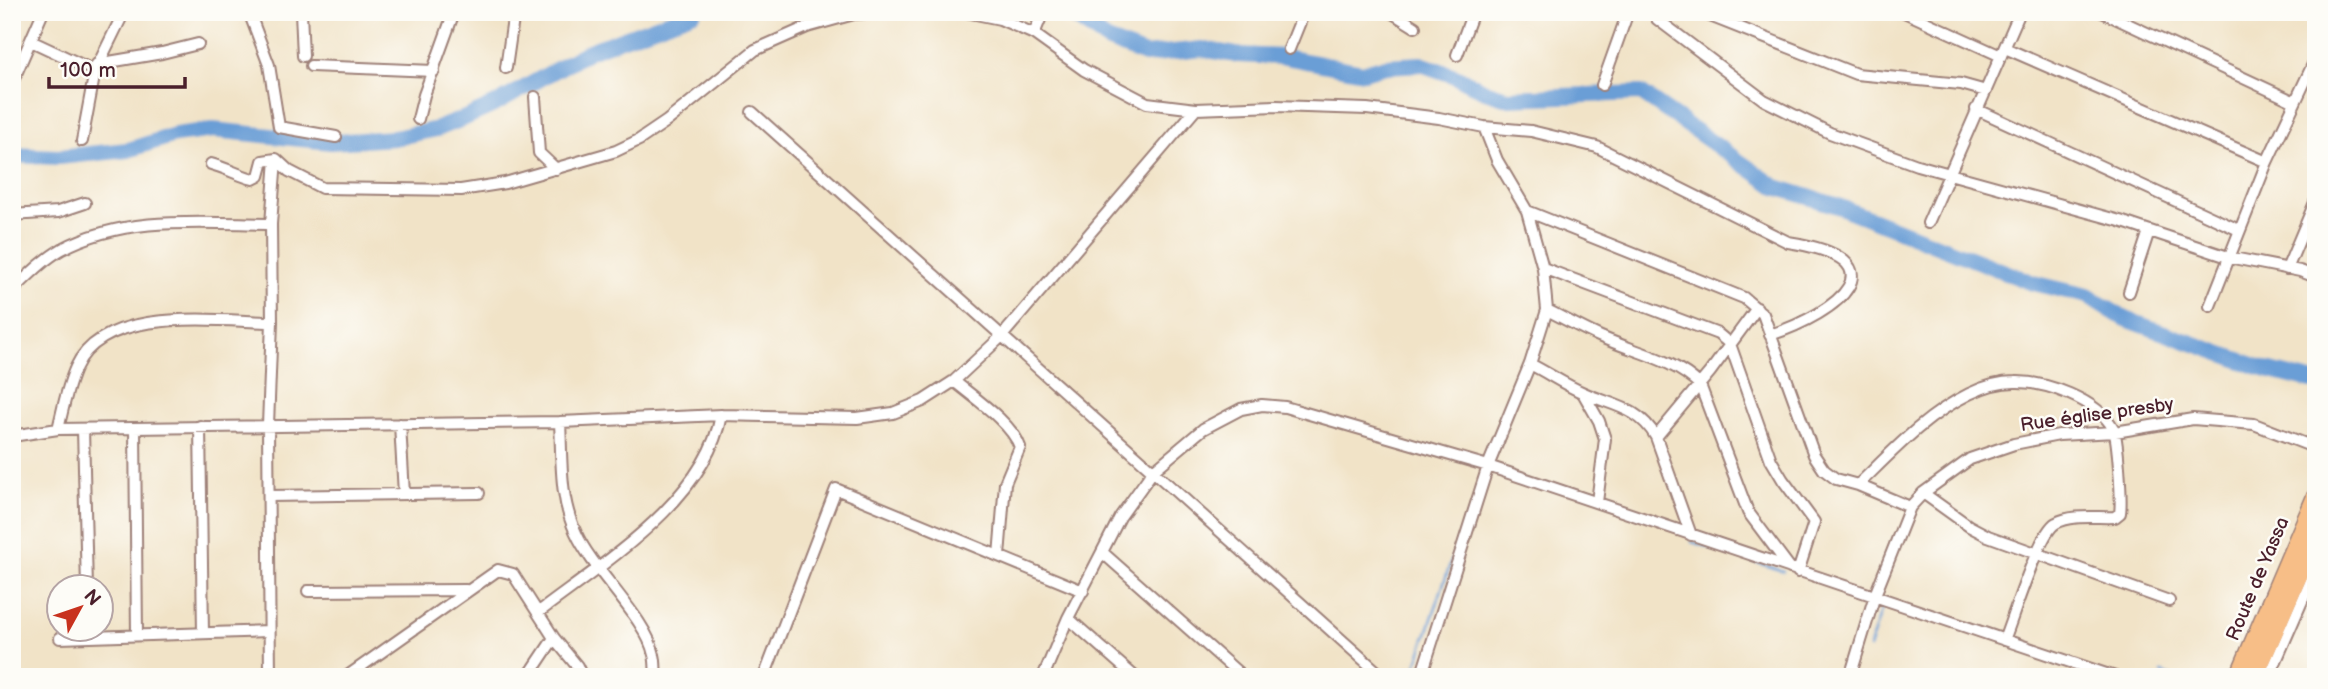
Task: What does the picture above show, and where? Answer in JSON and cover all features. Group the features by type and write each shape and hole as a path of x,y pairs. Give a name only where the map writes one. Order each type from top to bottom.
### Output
{"main road":[{"name":"Route de Yassa","path":"2239,677 2316,497"},
{"name":"Route de Yassa","path":"2254,677 2316,534"}],"street":[{"path":"12,83 43,12"},
{"path":"82,141 96,67 124,12"},
{"path":"249,12 269,65 279,127 336,137"},
{"path":"301,12 303,56"},
{"path":"418,119 454,12"},
{"path":"506,68 514,12"},
{"path":"211,164 253,179 259,176 263,161 276,159 310,183 323,188 351,190 461,191 505,183 592,160 639,140 667,121 755,50 807,27 854,14 878,12"},
{"path":"966,12 1000,19 1034,34 1084,70 1147,103 1196,109 1276,106 1367,109 1484,127 1531,131 1597,147 1788,242 1816,246 1844,258 1853,277 1847,289 1826,310 1803,324 1770,335"},
{"path":"1034,34 1043,12"},
{"path":"1289,49 1304,12"},
{"path":"1391,12 1415,27"},
{"path":"1457,55 1473,12"},
{"path":"1655,12 1657,19 1764,100 1830,133 1917,164 2120,221 2228,257 2316,277"},
{"path":"1700,12 1856,74 1961,84 1986,90"},
{"path":"1903,12 2267,162"},
{"path":"1928,223 2020,12"},
{"path":"2102,12 2295,102"},
{"path":"2310,12 2316,15"},
{"path":"1602,85 1624,13"},
{"path":"31,41 96,67 198,44"},
{"path":"2210,306 2267,162 2316,58"},
{"path":"311,66 434,71"},
{"path":"535,97 540,153 555,169"},
{"path":"12,436 58,429 560,422 721,415 857,418 894,412 923,401 954,381 1002,336 1196,109"},
{"path":"1976,109 2239,230"},
{"path":"752,112 1383,677"},
{"path":"1421,677 1488,466 1530,364 1547,310 1543,268 1527,212 1497,160 1484,127"},
{"path":"270,677 268,425 272,322 271,224 276,159"},
{"path":"2287,269 2316,200"},
{"path":"12,215 58,212 85,203"},
{"path":"1527,212 1744,298 1757,308 1763,314 1814,455 1824,470 1836,479 1858,485 1910,507"},
{"path":"12,291 60,250 122,228 154,223 271,224"},
{"path":"2129,292 2149,231"},
{"path":"1543,268 1718,334 1730,344 1771,460 1814,522 1795,571"},
{"path":"1656,438 1700,385 1757,308"},
{"path":"1547,310 1600,337 1676,367 1700,385 1748,512 1795,571"},
{"path":"58,429 76,365 90,347 110,334 139,324 162,320 272,322"},
{"path":"1530,364 1583,393 1639,415 1649,424 1691,535"},
{"path":"954,381 998,419 1017,439 1020,447 1005,483 999,556"},
{"path":"1858,485 1935,414 1970,393 2002,382 2018,381 2053,389 2090,404 2107,418 2115,432 2120,513 2115,517 2068,519 2056,522 2048,529 2004,640"},
{"path":"1583,393 1599,421 1605,439 1597,502"},
{"path":"1042,677 1102,552 1121,517 1153,471 1203,429 1241,409 1262,405 1285,407 1488,466 2115,677"},
{"path":"539,612 655,521 689,485 703,463 719,428 721,415"},
{"name":"Rue église presby","path":"1850,677 1875,595 1910,507 1923,493 1970,459 2014,444 2059,435 2115,432 2193,419 2254,424 2316,448"},
{"path":"560,422 562,487 576,534 597,568 643,630 654,654 656,677"},
{"path":"400,424 404,494"},
{"path":"200,426 203,633"},
{"path":"135,428 137,635"},
{"path":"83,429 87,574"},
{"path":"764,677 836,489 1083,591"},
{"path":"268,496 479,493"},
{"path":"1923,493 1969,526 1988,536 2169,601"},
{"path":"1102,552 1243,677"},
{"path":"2269,677 2316,569"},
{"path":"346,677 498,570 513,574 582,677"},
{"path":"308,591 467,590"},
{"path":"1068,618 1135,677"},
{"path":"116,634 269,631"},
{"path":"528,677 554,638"}],"waterway":[{"path":"12,155 58,157 128,150 175,135 213,130 331,142 394,138 437,129 496,104 589,51 694,12"},
{"path":"1067,12 1107,40 1145,55 1202,49 1236,55 1284,57"},
{"path":"1290,58 1363,72 1386,66 1421,64 1507,98 1641,93 1776,187 1838,206 2033,283 2088,296 2123,318 2156,330 2267,370 2311,381"},
{"path":"1416,666 1464,523"},
{"path":"1692,542 1783,571"},
{"path":"1854,640 1866,605"},
{"path":"1869,648 1882,608"},
{"path":"2162,673 2172,677"}]}
